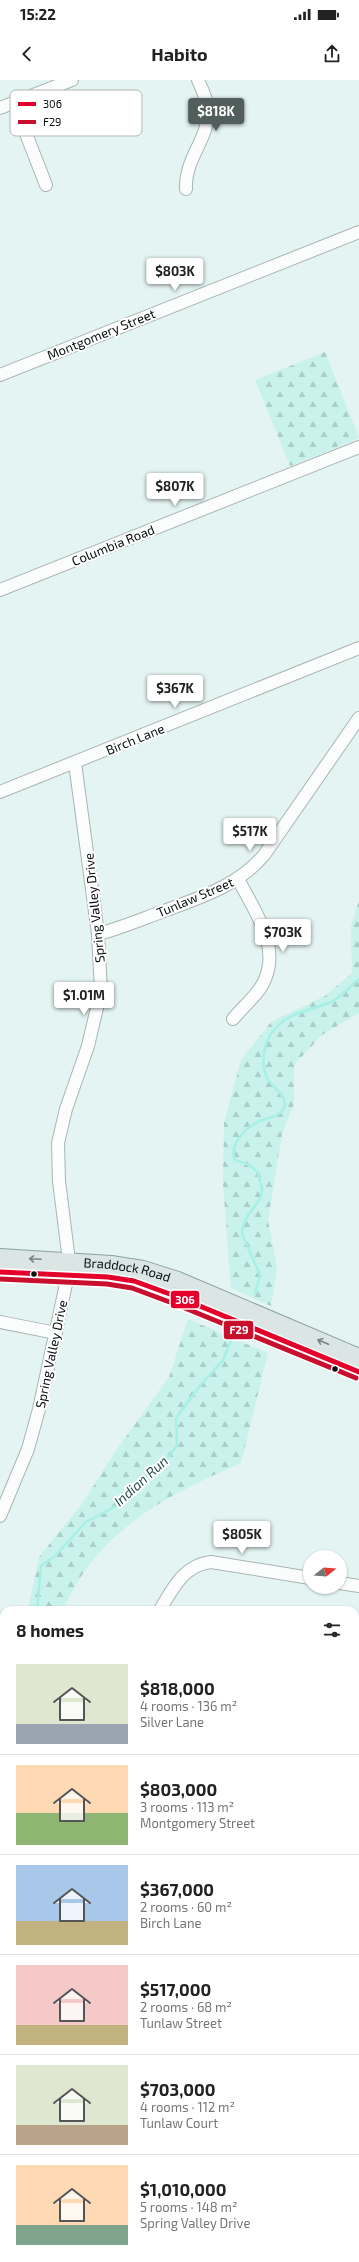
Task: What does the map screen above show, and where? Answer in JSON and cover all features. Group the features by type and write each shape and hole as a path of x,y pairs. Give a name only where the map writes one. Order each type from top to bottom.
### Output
{"main road":[{"name":"Braddock Road","path":"0,1257 69,1268 154,1287 359,1367"},
{"name":"Braddock Road","path":"0,1272 69,1268"}],"street":[{"path":"47,90 72,80"},
{"path":"186,189 188,168 203,134 208,117 205,97 198,80"},
{"path":"0,108 10,104"},
{"path":"27,136 46,185"},
{"name":"Montgomery Street","path":"0,375 359,232"},
{"name":"Columbia Road","path":"0,590 359,447"},
{"name":"Birch Lane","path":"0,792 353,653 359,648"},
{"name":"Tunlaw Street","path":"98,934 204,895 238,879 264,855 359,718"},
{"name":"Spring Valley Drive","path":"0,1516 4,1499 28,1449 56,1333 69,1268 59,1181 58,1143 66,1109 88,1046 98,1009 101,978 98,934 75,763"},
{"path":"233,1019 262,985 270,968 271,959 266,934 238,879"},
{"path":"0,1322 56,1333"},
{"path":"163,1606 184,1574 194,1566 211,1562 303,1577"},
{"path":"347,1584 359,1586"}],"green space":[{"path":"325,352 359,438 290,466 255,380"},
{"path":"359,900 359,1013 322,1035 294,1065 294,1104 282,1134 268,1220 277,1268 271,1306 231,1288 223,1183 224,1123 241,1060 271,1022 325,996 352,973 351,927"},
{"path":"188,1319 268,1353 241,1463 186,1489 137,1519 115,1537 95,1558 78,1582 65,1606 29,1606 39,1557 82,1504 115,1452 169,1377"}],"waterway":[{"name":"Indian Run","path":"255,1293 260,1275 242,1234 245,1221 259,1200 262,1188 257,1172 251,1166 235,1160 234,1149 239,1138 247,1129 257,1122 274,1117 282,1111 284,1106 285,1102 283,1097 269,1082 265,1073 264,1056 266,1044 277,1026 291,1016 335,1000 359,979"},
{"name":"Indian Run","path":"37,1606 41,1566 55,1556 86,1522 118,1505 130,1491 153,1474 171,1454 177,1445 176,1418 199,1387 223,1360 232,1338"}],"transit line":[{"name":"306","path":"0,1272 108,1277 134,1281 178,1297 359,1372"},
{"name":"F29","path":"0,1279 107,1284 132,1288 356,1378"}]}
